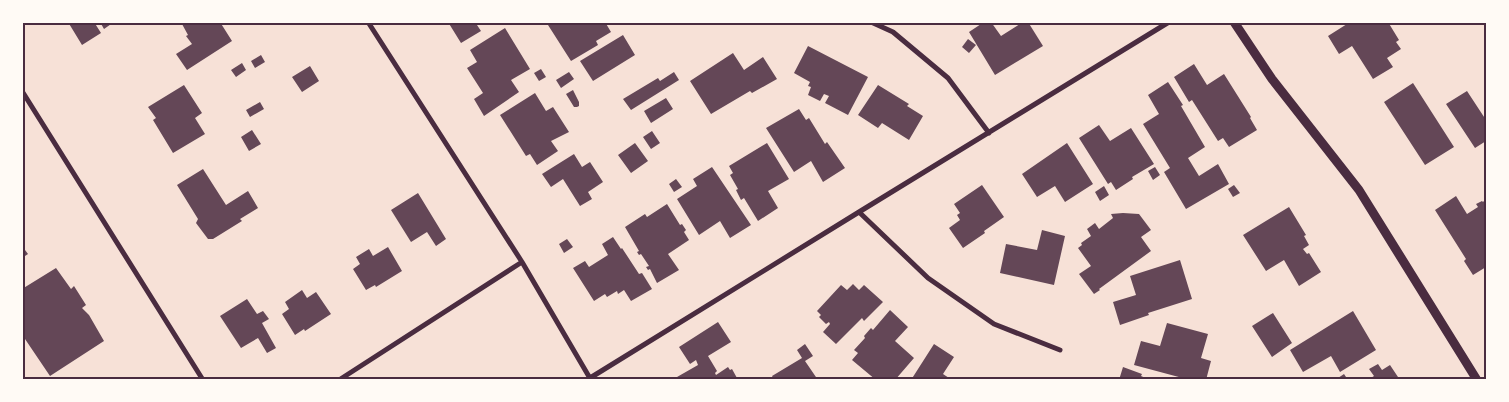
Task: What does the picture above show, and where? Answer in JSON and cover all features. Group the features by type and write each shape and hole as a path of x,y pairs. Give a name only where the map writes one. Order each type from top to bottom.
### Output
{"street":[{"path":"368,22 522,262 590,379 1169,22"},
{"path":"871,22 893,32 948,78 989,133"},
{"path":"1234,22 1272,79 1359,190 1476,380"},
{"path":"22,91 203,380"},
{"path":"859,212 928,278 994,324 1060,350"},
{"path":"339,380 522,262"}],"building":[{"path":"68,22 94,22 101,33 82,45"},
{"path":"100,22 114,22 104,29"},
{"path":"185,22 220,22 232,41 187,70 176,54 192,44 186,36 188,35 182,24"},
{"path":"448,22 475,22 481,31 461,43"},
{"path":"552,22 605,22 611,32 596,41 598,45 571,61 548,25"},
{"path":"984,22 991,22 1001,36 1023,22 1028,22 1043,46 995,75 969,32"},
{"path":"1346,22 1388,22 1399,40 1396,42 1401,49 1387,58 1393,67 1373,79 1352,46 1339,54 1328,36 1347,24"},
{"path":"505,28 530,69 511,80 519,92 484,116 474,99 483,93 467,68 477,62 470,50"},
{"path":"623,35 635,55 593,81 580,61"},
{"path":"968,39 976,45 969,53 962,47"},
{"path":"808,46 868,77 848,115 825,103 829,96 824,94 820,101 808,95 811,87 808,86 810,82 794,73"},
{"path":"733,53 744,70 763,57 777,79 752,93 750,91 711,114 690,81"},
{"path":"261,55 265,62 255,68 251,61"},
{"path":"242,63 246,70 236,77 231,70"},
{"path":"1194,64 1207,85 1224,74 1257,130 1229,147 1223,138 1218,141 1192,100 1189,102 1174,77"},
{"path":"310,66 319,81 302,92 292,77"},
{"path":"541,69 546,77 539,81 534,73"},
{"path":"569,72 574,79 561,88 556,80"},
{"path":"674,72 679,80 631,110 623,99 658,78 660,81"},
{"path":"1168,82 1183,105 1181,106 1205,147 1188,158 1199,176 1218,164 1229,184 1186,209 1164,172 1170,168 1143,124 1159,114 1148,95"},
{"path":"1413,83 1454,147 1425,165 1384,102"},
{"path":"184,85 202,113 195,118 205,134 173,153 153,120 156,118 148,107"},
{"path":"878,85 909,104 907,106 923,116 909,140 882,123 878,128 858,115"},
{"path":"573,90 579,102 577,107 574,107 566,94"},
{"path":"1467,91 1486,120 1486,141 1475,148 1446,104"},
{"path":"535,93 546,111 553,107 569,132 551,141 558,151 537,165 530,154 526,156 500,115"},
{"path":"666,98 673,109 651,123 644,111"},
{"path":"260,102 264,109 250,117 246,110"},
{"path":"799,109 806,120 809,118 825,144 827,142 845,168 823,182 811,161 794,172 766,128"},
{"path":"1099,125 1110,141 1131,128 1154,164 1132,177 1133,179 1116,190 1111,182 1108,184 1079,138"},
{"path":"252,130 261,144 249,151 241,137"},
{"path":"652,131 660,143 651,149 643,137"},
{"path":"635,143 648,161 631,173 618,155"},
{"path":"767,143 789,179 768,191 778,208 758,221 744,198 741,200 736,190 738,189 730,175 733,173 729,166"},
{"path":"1067,143 1093,184 1065,202 1055,186 1037,197 1022,174"},
{"path":"574,154 582,167 590,162 603,182 588,192 592,199 580,206 563,179 551,187 542,174"},
{"path":"712,167 751,225 730,238 720,221 699,235 677,199 697,186 693,179"},
{"path":"1155,167 1160,175 1153,180 1148,171"},
{"path":"203,169 226,205 248,191 258,208 240,219 242,221 213,239 208,239 196,223 198,219 177,185"},
{"path":"676,179 682,187 674,192 669,184"},
{"path":"982,185 1004,217 963,248 949,228 960,220 957,215 960,213 954,204"},
{"path":"1234,185 1240,193 1233,197 1228,189"},
{"path":"1104,186 1109,195 1100,201 1095,192"},
{"path":"418,193 446,239 436,246 427,232 411,242 391,210"},
{"path":"1456,196 1467,214 1478,207 1476,204 1485,200 1486,202 1486,267 1473,275 1464,261 1466,259 1435,210"},
{"path":"667,204 680,225 682,224 686,230 684,232 689,240 668,254 679,270 657,283 650,269 648,270 646,267 649,266 641,254 639,255 637,252 639,251 625,227 645,214 647,217"},
{"path":"1289,207 1306,235 1304,236 1309,245 1303,249 1307,254 1309,253 1321,272 1299,286 1284,260 1266,271 1243,235"},
{"path":"1111,214 1139,214 1151,230 1141,237 1151,251 1094,294 1079,274 1091,266 1078,248 1082,245 1081,243 1091,236 1087,229 1095,223 1099,229 1113,218"},
{"path":"1042,230 1065,236 1054,285 1000,273 1006,244 1037,250"},
{"path":"613,237 639,274 642,273 652,289 631,301 624,290 618,294 617,291 607,297 605,294 594,301 573,268 585,261 589,267 608,255 602,244"},
{"path":"567,239 573,247 564,253 559,244"},
{"path":"22,246 28,254 22,258"},
{"path":"388,247 402,271 376,287 375,285 366,290 353,269 360,264 356,257 369,249 373,256"},
{"path":"1180,260 1192,299 1148,313 1149,315 1120,325 1113,302 1136,295 1130,276"},
{"path":"56,268 71,289 74,286 86,305 82,308 89,315 104,341 50,376 25,339 22,343 22,289"},
{"path":"853,284 859,290 864,285 883,302 864,321 862,318 836,344 823,332 830,324 829,322 826,324 819,317 821,315 817,311 841,285 847,290"},
{"path":"302,290 307,298 316,292 331,314 305,331 304,329 295,335 282,314 289,309 285,302"},
{"path":"247,299 257,314 263,311 269,319 262,323 276,348 267,353 258,338 241,348 220,316"},
{"path":"890,310 908,327 895,341 914,358 895,380 876,380 852,360 858,353 854,350 871,328 873,330"},
{"path":"1353,311 1376,350 1340,372 1331,356 1303,372 1290,350"},
{"path":"1273,313 1292,343 1272,357 1252,326"},
{"path":"718,322 731,342 708,356 717,371 716,375 728,367 730,370 732,369 737,378 679,380 677,377 698,365 696,360 690,364 679,347"},
{"path":"1167,323 1208,334 1201,358 1211,361 1206,380 1190,380 1134,365 1141,341 1160,346"},
{"path":"805,344 813,356 805,361 818,380 774,380 772,376 802,358 797,350"},
{"path":"934,344 954,357 943,374 952,380 911,380"},
{"path":"1378,364 1382,370 1390,365 1400,380 1368,380 1374,376 1369,369"},
{"path":"1123,367 1142,374 1141,376 1150,380 1119,380"},
{"path":"1344,374 1348,380 1335,380"}]}
